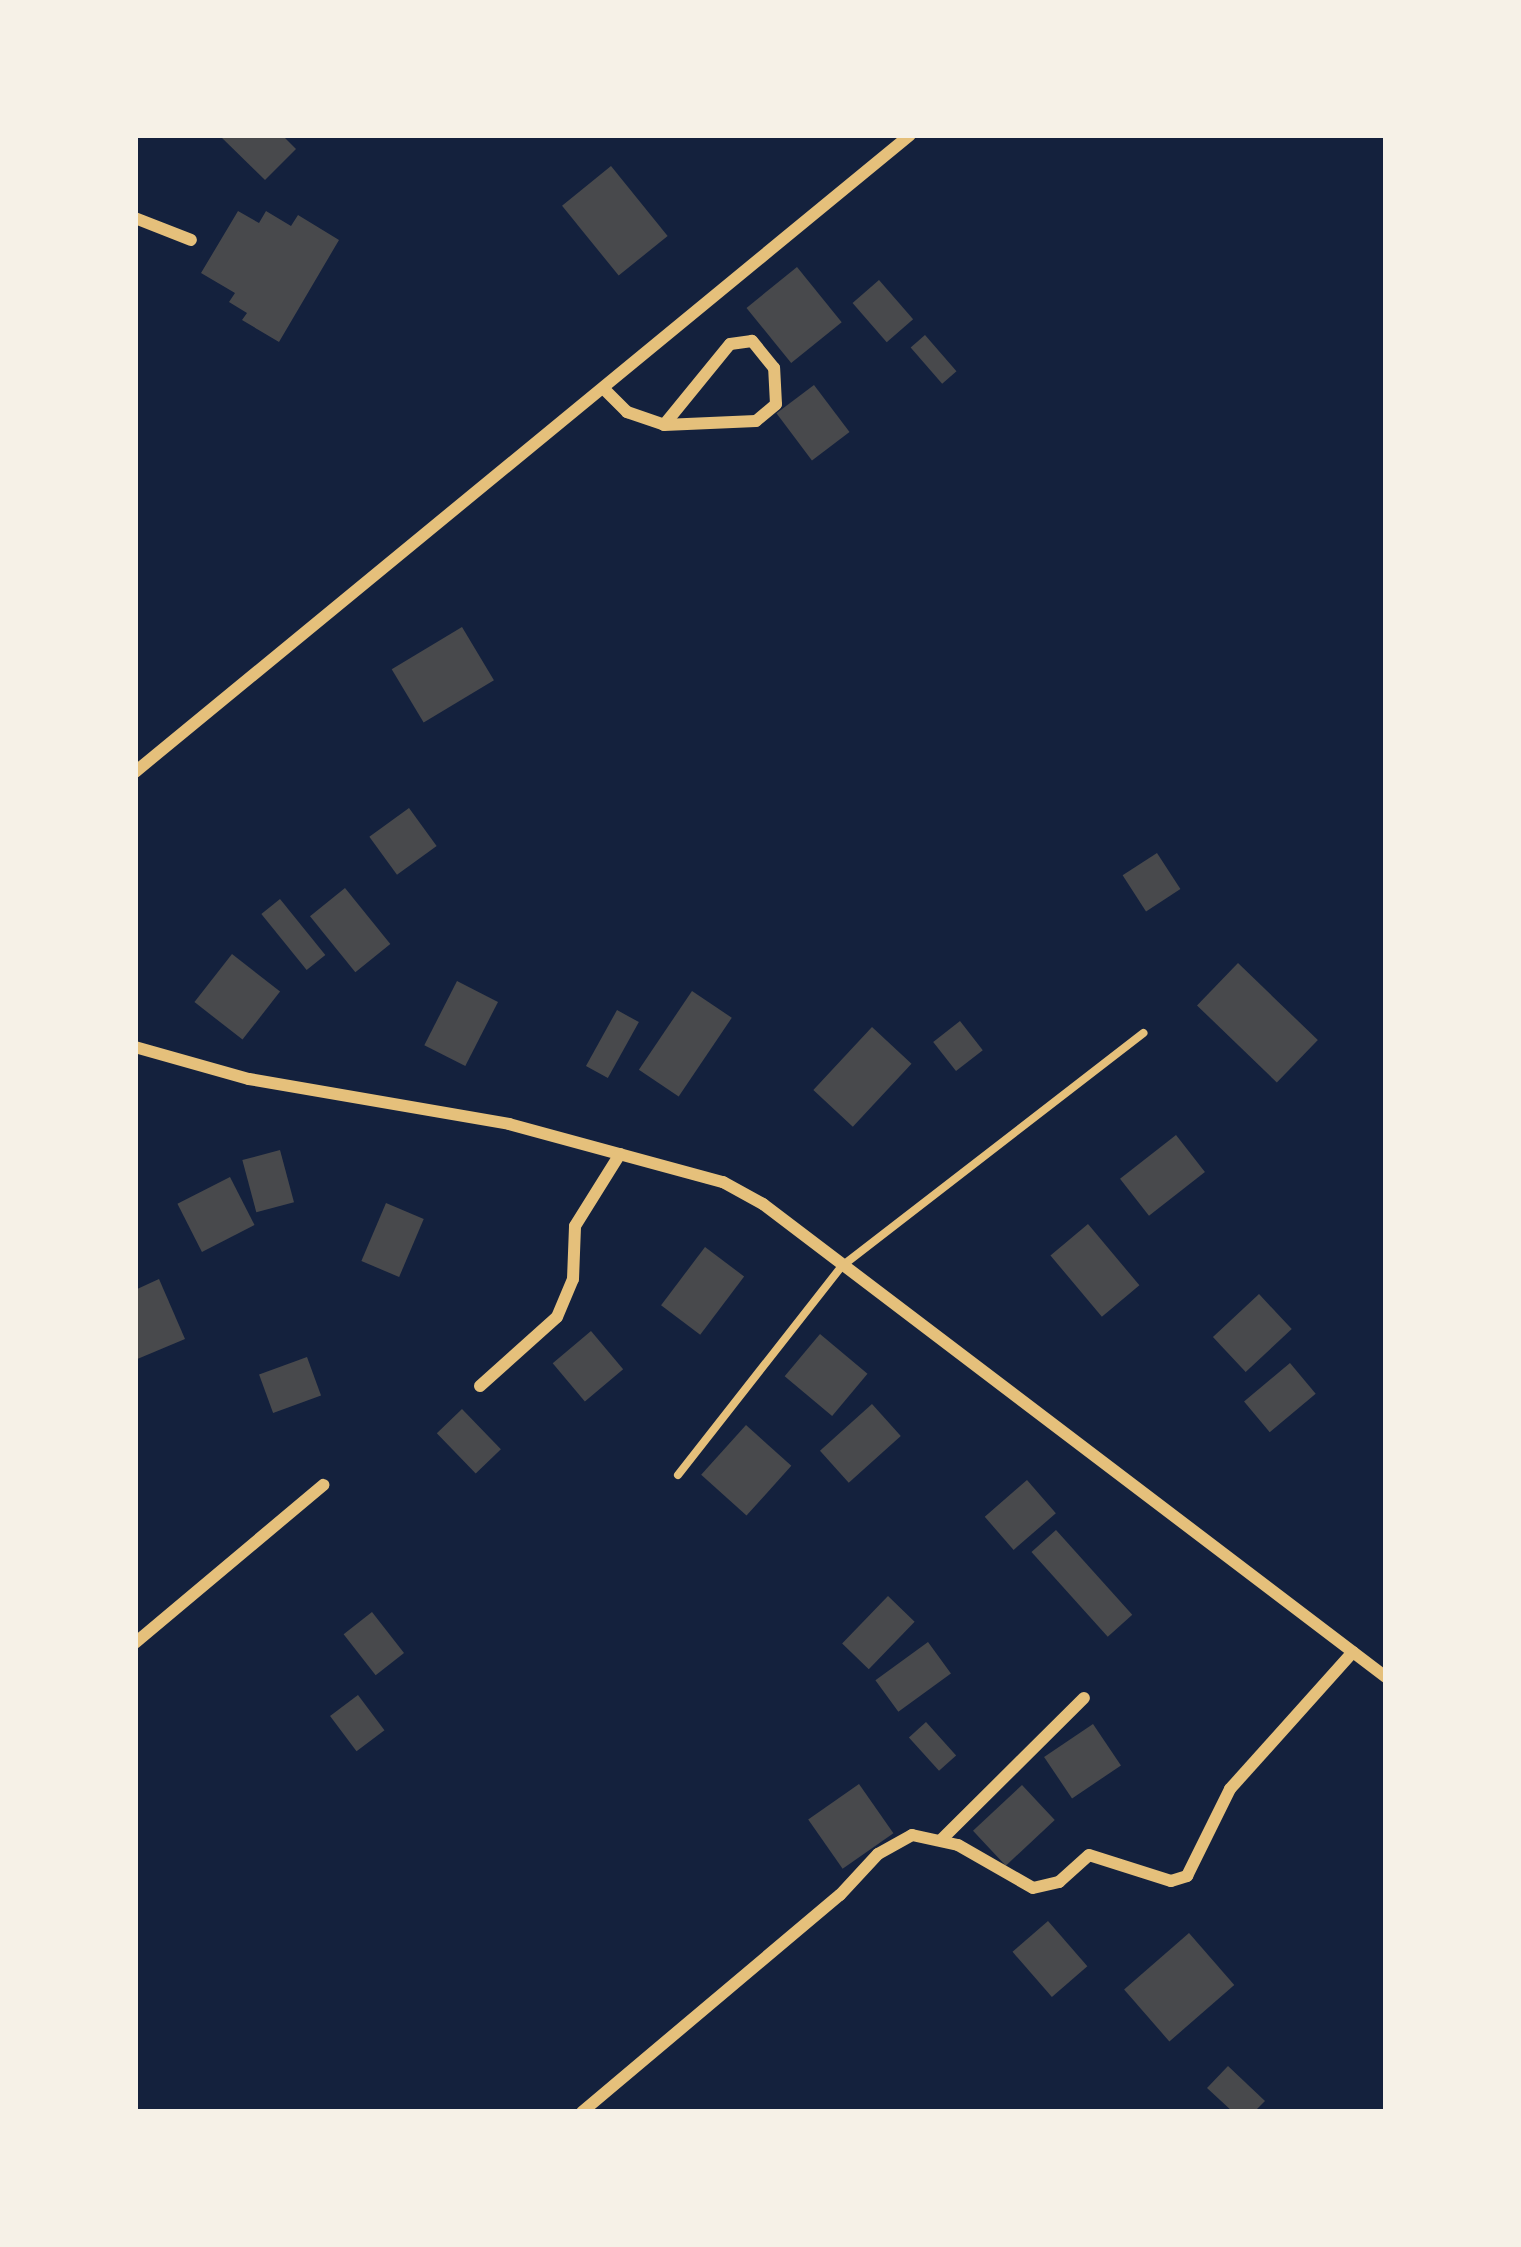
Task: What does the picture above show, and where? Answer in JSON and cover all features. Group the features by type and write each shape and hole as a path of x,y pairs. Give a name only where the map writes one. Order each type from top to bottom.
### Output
{"street":[{"path":"135,772 910,135"},
{"path":"135,218 191,240"},
{"path":"604,388 627,412 664,425 766,417 776,404 774,368 752,341 730,344 664,425"},
{"path":"135,1047 250,1079 508,1124 723,1182 842,1266 1386,1676"},
{"path":"480,1386 556,1316 573,1279 575,1226 620,1154"},
{"path":"135,1643 323,1485"},
{"path":"582,2112 841,1895 878,1854 912,1835 942,1839 1033,1888 1059,1882 1089,1855 1172,1881 1187,1876 1230,1789 1353,1652"},
{"path":"942,1839 1084,1698"}],"lane":[{"path":"678,1475 842,1266 1144,1033"}],"building":[{"path":"219,135 282,135 296,149 265,180"},
{"path":"611,166 668,236 619,276 562,206"},
{"path":"238,211 259,223 266,211 291,226 298,215 339,240 279,342 242,320 247,313 229,302 235,293 201,273"},
{"path":"797,267 842,322 791,363 746,308"},
{"path":"879,280 913,319 887,342 853,303"},
{"path":"925,335 956,371 942,384 911,347"},
{"path":"814,385 850,432 812,460 776,413"},
{"path":"462,627 494,680 424,722 392,669"},
{"path":"409,808 437,846 397,875 369,837"},
{"path":"1157,853 1180,889 1146,911 1123,875"},
{"path":"345,888 390,944 355,972 310,916"},
{"path":"280,899 325,955 307,970 261,914"},
{"path":"232,954 280,992 243,1040 194,1002"},
{"path":"1238,963 1318,1040 1277,1083 1197,1005"},
{"path":"457,981 498,1002 465,1066 424,1045"},
{"path":"692,991 732,1018 679,1097 639,1070"},
{"path":"617,1010 639,1022 608,1078 586,1066"},
{"path":"960,1021 983,1050 956,1071 933,1042"},
{"path":"872,1027 911,1064 853,1127 813,1090"},
{"path":"1176,1135 1205,1172 1149,1216 1120,1179"},
{"path":"280,1150 294,1202 256,1212 242,1160"},
{"path":"230,1177 255,1225 202,1252 177,1204"},
{"path":"386,1203 424,1219 399,1277 361,1261"},
{"path":"1088,1224 1139,1285 1102,1317 1050,1255"},
{"path":"705,1247 744,1276 700,1335 661,1305"},
{"path":"159,1279 185,1339 135,1360 135,1290"},
{"path":"1259,1294 1292,1329 1246,1372 1213,1337"},
{"path":"591,1331 623,1369 585,1401 553,1363"},
{"path":"820,1334 867,1374 832,1416 785,1376"},
{"path":"307,1357 321,1396 273,1413 259,1374"},
{"path":"1290,1363 1316,1394 1270,1432 1244,1402"},
{"path":"872,1404 901,1436 849,1483 820,1451"},
{"path":"462,1409 501,1449 476,1474 437,1433"},
{"path":"746,1425 791,1466 747,1516 701,1475"},
{"path":"1027,1480 1056,1513 1014,1550 985,1517"},
{"path":"1056,1530 1132,1615 1108,1637 1031,1552"},
{"path":"888,1596 915,1622 869,1669 842,1643"},
{"path":"372,1612 404,1653 376,1675 344,1634"},
{"path":"928,1642 951,1674 898,1712 875,1680"},
{"path":"358,1695 384,1730 357,1751 330,1716"},
{"path":"926,1722 956,1755 939,1771 909,1737"},
{"path":"1093,1724 1121,1765 1072,1798 1044,1757"},
{"path":"859,1784 893,1833 843,1869 808,1820"},
{"path":"1022,1785 1055,1820 1006,1866 973,1831"},
{"path":"1048,1921 1087,1966 1052,1997 1013,1952"},
{"path":"1189,1933 1234,1985 1169,2041 1124,1989"},
{"path":"1228,2066 1265,2101 1254,2112 1233,2112 1207,2088"}]}
